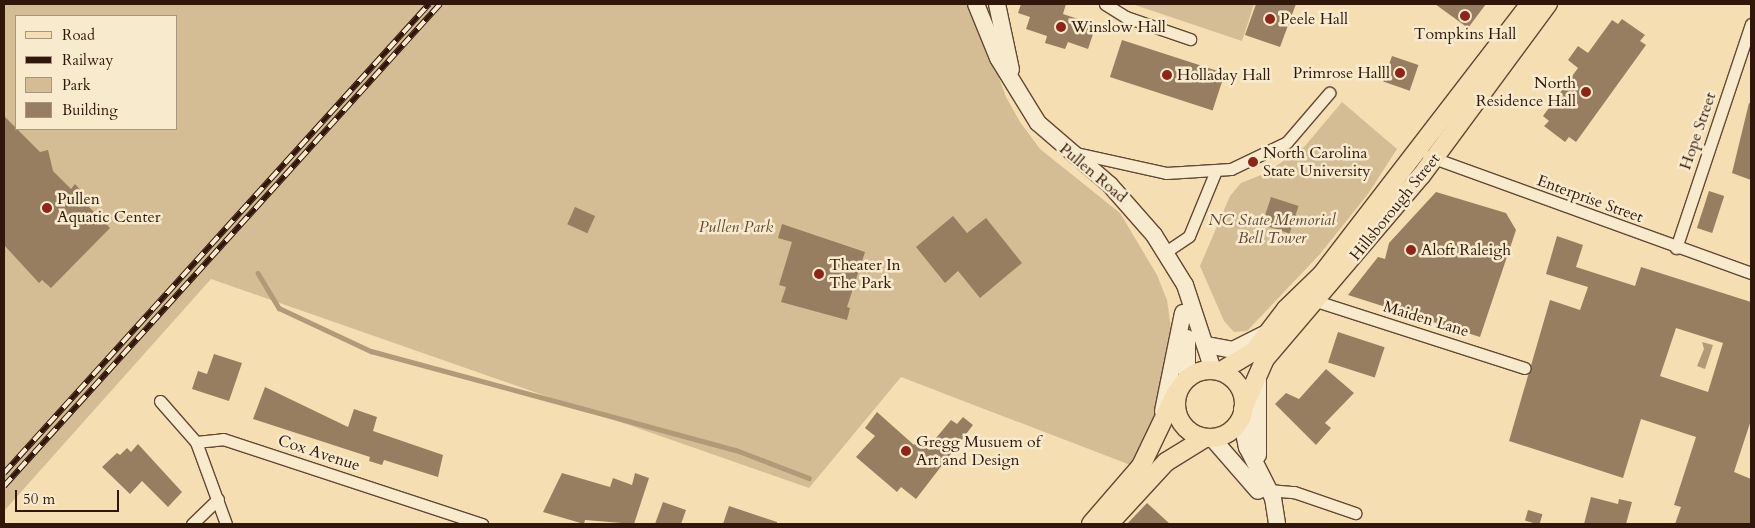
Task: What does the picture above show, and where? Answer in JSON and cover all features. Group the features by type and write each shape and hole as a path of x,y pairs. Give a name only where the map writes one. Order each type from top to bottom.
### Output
{"main road":[{"name":"Pullen Road","path":"976,4 1012,80 1038,123 1132,206 1164,253 1172,269 1185,285 1217,370"},
{"name":"Pullen Road","path":"997,4 1012,80"},
{"name":"Hillsborough Street","path":"1184,383 1217,370 1254,350 1267,332 1322,274 1427,155 1530,4"},
{"name":"Hillsborough Street","path":"1242,413 1260,371 1289,329 1316,302 1427,155 1548,4"},
{"name":"Pullen Road","path":"1172,269 1182,313 1184,383"},
{"path":"1157,433 1182,313"},
{"path":"1207,345 1233,350 1267,332"},
{"path":"1217,370 1236,382 1247,447 1265,483"},
{"path":"1260,371 1255,418 1265,483 1277,524"},
{"path":"1091,524 1130,483 1184,383"},
{"path":"1184,383 1176,397 1180,420 1208,438 1254,484 1266,524"},
{"path":"1109,524 1166,462 1208,438 1229,431 1242,413"}],"street":[{"path":"1105,4 1126,17 1190,39"},
{"name":"Hope Street","path":"1676,248 1751,24"},
{"path":"1069,152 1166,173 1215,173 1274,152 1303,128 1329,93"},
{"name":"Enterprise Street","path":"1427,155 1676,248 1751,273"},
{"path":"1164,253 1189,236 1215,173"},
{"name":"Maiden Lane","path":"1316,302 1525,368"},
{"path":"160,400 196,442 226,524"},
{"name":"Cox Avenue","path":"196,442 223,439 482,524"},
{"path":"1265,483 1355,513"},
{"path":"192,524 218,499"}],"green space":[{"name":"Pullen Park","path":"4,4 972,4 1006,97 1020,122 1040,149 1120,213 1157,275 1167,300 1173,342 1155,423 1133,466 901,377 809,488 211,279 4,511"},
{"path":"1132,4 1254,4 1242,41"},
{"name":"NC State Memorial Bell Tower","path":"1342,102 1397,149 1368,194 1320,254 1247,331 1234,332 1224,321 1200,266 1230,196 1241,183 1266,173 1305,146"}],"shaded area":[{"path":"1702,342 1713,345 1705,369 1697,366 1704,349"}],"building":[{"name":"Winslow Hall","path":"1021,4 1066,4 1063,14 1096,25 1088,49 1068,42 1065,49 1045,43 1047,36 1026,29 1030,17 1018,13"},
{"name":"Peele Hall","path":"1256,4 1296,4 1280,47 1245,35"},
{"name":"Tompkins Hall","path":"1435,4 1486,4 1468,28"},
{"name":"North Residence Hall","path":"1622,19 1645,35 1640,41 1646,45 1576,142 1569,137 1565,142 1544,126 1549,121 1543,116 1578,68 1568,60 1578,46 1588,53 1612,20 1618,24"},
{"name":"Holladay Hall","path":"1122,40 1225,73 1213,110 1110,77"},
{"name":"Primrose Halll","path":"1392,56 1418,65 1410,91 1383,82"},
{"path":"1749,103 1751,104 1751,180 1732,173"},
{"name":"Pullen Aquatic Center","path":"4,116 15,127 15,130 18,130 40,152 48,150 53,171 71,189 75,184 84,194 80,198 110,228 51,288 42,280 39,283 4,245"},
{"path":"1709,191 1724,196 1712,233 1697,228"},
{"path":"1436,192 1506,213 1516,230 1480,337 1348,295 1378,257 1385,259 1389,243"},
{"path":"1271,197 1299,206 1290,234 1262,225"},
{"path":"575,207 595,216 587,233 567,224"},
{"path":"953,216 967,233 986,218 1022,263 980,298 958,271 945,283 916,247"},
{"name":"Theater In The Park","path":"782,224 865,252 847,307 850,308 847,320 781,302 786,287 779,285 792,242 778,238"},
{"path":"1557,236 1583,245 1576,267 1635,286 1641,267 1751,302 1751,420 1734,472 1751,479 1751,524 1675,524 1681,507 1674,505 1696,437 1641,419 1623,478 1509,441 1550,300 1580,310 1588,287 1546,274","holes":["1676,328 1723,343 1708,392 1660,376"]},
{"path":"1338,332 1385,347 1375,378 1328,362"},
{"path":"214,354 242,363 229,401 192,389 198,371 207,374"},
{"path":"1326,369 1354,393 1325,423 1331,428 1316,445 1275,404 1286,393 1299,399"},
{"path":"265,387 348,427 354,409 377,417 373,431 443,455 438,477 384,460 382,465 369,461 370,457 253,419"},
{"name":"Gregg Musuem of Art and Design","path":"877,412 914,445 921,436 931,444 951,420 957,424 963,417 973,425 916,499 901,487 897,492 856,457 875,436 865,428"},
{"path":"138,444 182,492 168,507 142,481 130,494 102,467 117,453 120,455 127,448 131,452"},
{"path":"562,473 610,487 613,478 632,485 635,473 649,478 634,524 585,520 584,524 543,512"},
{"path":"1591,497 1618,504 1619,499 1632,502 1626,524 1584,524"},
{"path":"663,502 686,510 681,524 655,524"},
{"path":"1147,503 1170,524 1127,524"},
{"path":"729,506 777,522 777,524 723,524"},
{"path":"1528,510 1542,514 1540,524 1525,521"}],"waterway":[{"path":"258,273 279,308 371,351 736,450 809,478"}],"railway":[{"path":"4,473 429,4"},
{"path":"4,486 440,4"}],"place":[{"name":"Tompkins Hall","path":"1465,16"},
{"name":"Peele Hall","path":"1270,19"},
{"name":"Winslow Hall","path":"1061,27"},
{"name":"Primrose Halll","path":"1400,73"},
{"name":"Holladay Hall","path":"1167,75"},
{"name":"North Residence Hall","path":"1586,92"},
{"name":"North Carolina State University","path":"1253,162"},
{"name":"Pullen Aquatic Center","path":"47,208"},
{"name":"Aloft Raleigh","path":"1411,250"},
{"name":"Theater In The Park","path":"819,274"},
{"name":"Gregg Musuem of Art and Design","path":"906,451"}]}
